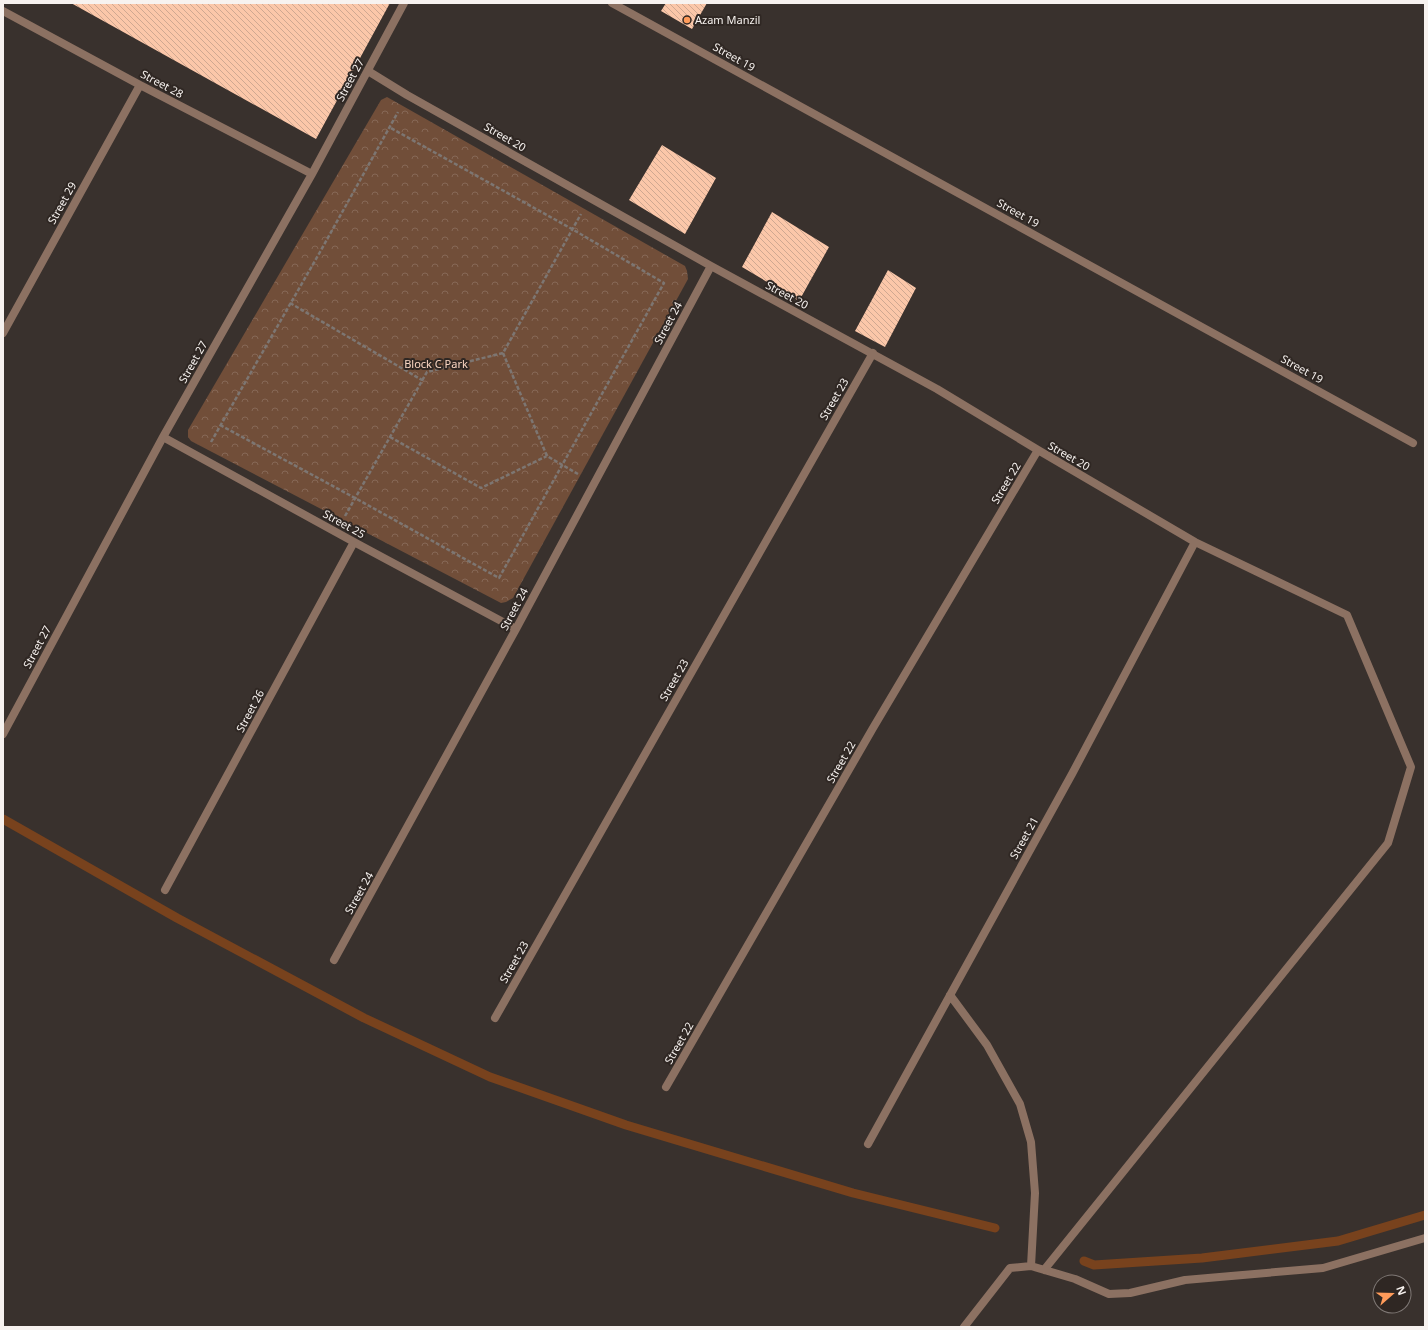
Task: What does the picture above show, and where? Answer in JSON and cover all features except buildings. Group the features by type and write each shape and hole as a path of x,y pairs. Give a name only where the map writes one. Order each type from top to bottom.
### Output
{"street":[{"name":"Street 27","path":"3,734 163,437 312,174 404,3"},
{"name":"Street 19","path":"612,3 1413,443"},
{"name":"Street 28","path":"3,11 140,85 312,174"},
{"name":"Street 20","path":"368,71 407,95 589,198 937,389 1195,542 1347,615 1410,767 1388,843 1044,1270"},
{"name":"Street 29","path":"3,333 140,85"},
{"name":"Street 24","path":"334,960 516,629 711,266"},
{"name":"Street 23","path":"495,1018 873,353"},
{"name":"Street 25","path":"163,437 516,629"},
{"name":"Street 22","path":"666,1087 873,728 1038,450"},
{"name":"Street 26","path":"165,890 354,542"},
{"name":"Street 21","path":"868,1144 1072,774 1195,542"},
{"path":"950,995 987,1045 1020,1104 1031,1142 1035,1193 1031,1266"},
{"path":"964,1327 1010,1268 1031,1266 1075,1280 1109,1294 1130,1293 1184,1280 1323,1268 1425,1238"}],"path":[{"path":"202,458 407,95"},
{"path":"220,425 499,578 664,283 572,229 389,127"},
{"path":"336,532 426,372 503,353 589,198"},
{"path":"290,303 422,380"},
{"path":"503,353 547,456 594,484"},
{"path":"390,437 481,488 547,456"}],"green space":[{"name":"Block C Park","path":"387,97 685,266 687,271 688,279 513,598 506,602 501,603 191,441 188,437 188,430 381,100"}],"waterway":[{"path":"3,819 177,918 364,1018 490,1077 626,1125 853,1193 995,1228"},
{"path":"1084,1261 1094,1265 1202,1258 1338,1241 1425,1215"}],"place":[{"name":"Azam Manzil","path":"687,20"}]}
